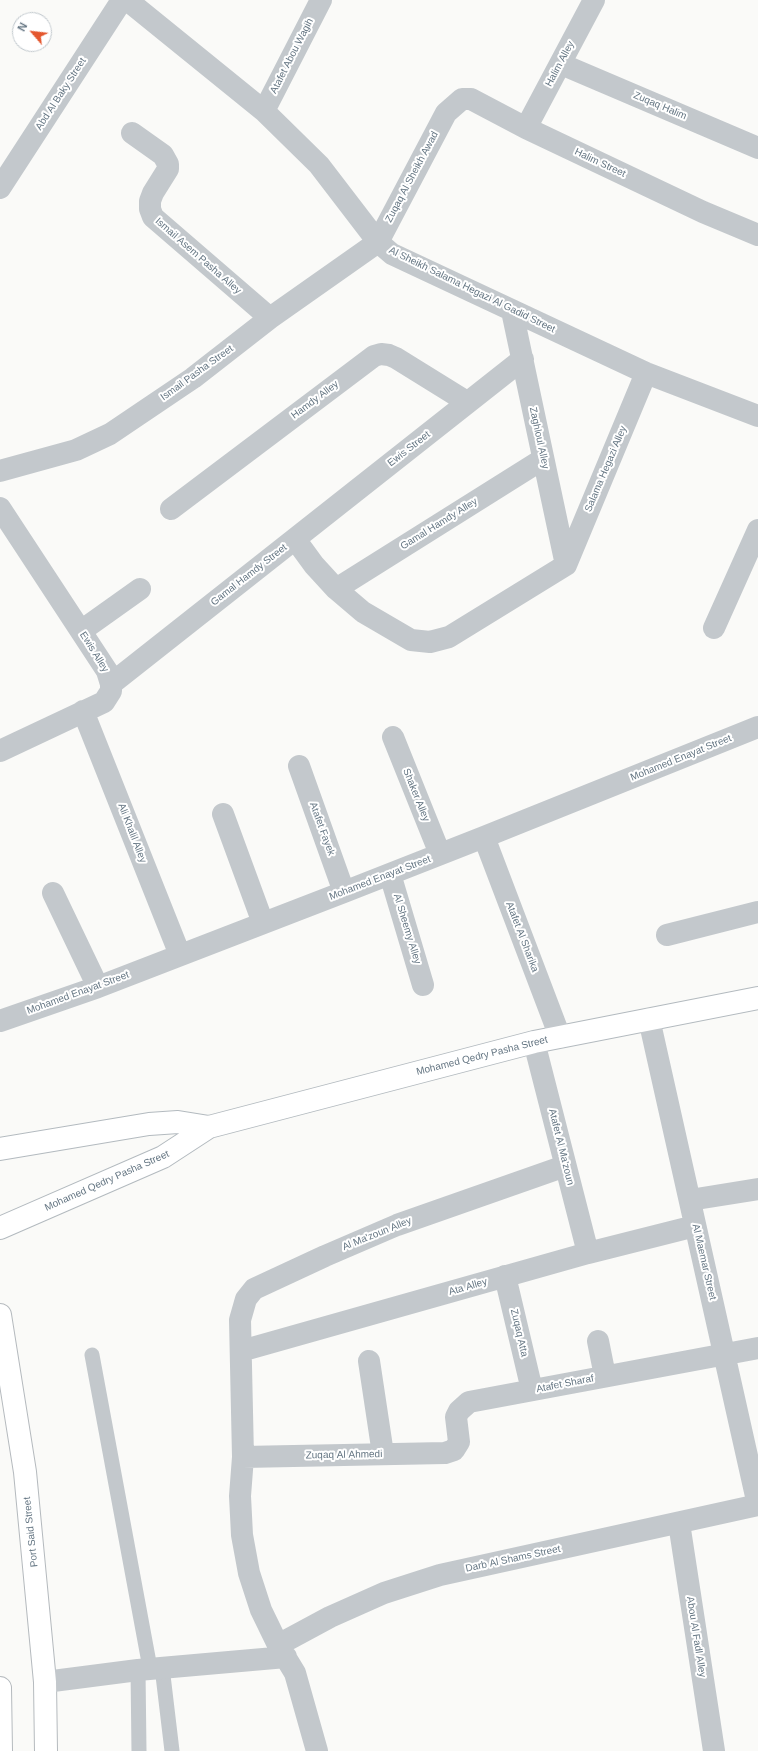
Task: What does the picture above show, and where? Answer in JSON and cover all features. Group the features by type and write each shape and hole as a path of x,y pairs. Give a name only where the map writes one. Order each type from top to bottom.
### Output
{"street":[{"name":"Abd Al Baky Street","path":"0,188 122,0"},
{"name":"Al Sheikh Salama Hegazi Al Gadid Street","path":"127,0 264,111 318,165 378,242 392,254 646,373 758,416"},
{"name":"Atafet Abou Wagih","path":"264,111 321,0"},
{"name":"Halim Alley","path":"526,128 594,0"},
{"name":"Zuqaq Halim","path":"561,64 758,148"},
{"name":"Halim Street","path":"446,113 462,99 471,99 526,128 703,212 758,235"},
{"name":"Zuqaq Al Sheikh Awad","path":"378,242 446,113"},
{"name":"Ismail Asem Pasha Alley","path":"132,133 163,155 168,164 168,169 153,193 150,201 150,209 153,217 270,318"},
{"name":"Ismail Pasha Street","path":"0,471 76,450 110,434 193,378 270,318 378,242"},
{"name":"Zaghloul Alley","path":"512,311 566,564"},
{"name":"Hamdy Alley","path":"171,509 374,356 381,354 396,358 467,402"},
{"name":"Ewis Street","path":"295,539 522,359"},
{"name":"Salama Hegazi Alley","path":"566,564 646,373"},
{"name":"Gamal Hamdy Alley","path":"336,589 543,459"},
{"name":"Ewis Alley","path":"0,508 107,671 111,684 111,691 104,702 0,751"},
{"path":"714,628 758,530"},
{"name":"Gamal Hamdy Street","path":"111,684 295,539 314,565 336,589 363,612 410,640 430,642 449,637 566,564"},
{"path":"81,631 140,589"},
{"name":"Ali Khalil Alley","path":"84,711 180,956"},
{"name":"Mohamed Enayat Street","path":"0,1021 98,987 180,956 484,838 758,727"},
{"name":"Shaker Alley","path":"393,737 440,854"},
{"name":"Atafet Fayek","path":"299,766 344,892"},
{"path":"223,814 263,923"},
{"name":"Atafet Al Sharika","path":"484,838 560,1037"},
{"name":"Al Sheemy Alley","path":"390,874 423,985"},
{"path":"53,893 98,987"},
{"path":"667,935 758,912"},
{"name":"Mohamed Qedry Pasha Street","path":"0,1228 163,1157 210,1127 534,1042 758,998"},
{"name":"Al Maemar Street","path":"649,1019 758,1505"},
{"name":"Atafet Al Ma'zoun","path":"534,1042 588,1253"},
{"name":"Mohamed Qedry Pasha Street","path":"0,1149 150,1124 178,1122 210,1127"},
{"name":"Al Ma'zoun Alley","path":"241,1351 240,1320 246,1299 254,1289 397,1225 565,1166"},
{"path":"690,1200 758,1189"},
{"name":"Ata Alley","path":"241,1351 588,1253 696,1226"},
{"name":"Zuqaq Atta","path":"505,1276 532,1390"},
{"name":"Port Said Street","path":"0,1315 25,1472 45,1682 46,1751"},
{"path":"598,1341 605,1376"},
{"name":"Atafet Sharaf","path":"445,1453 454,1450 459,1442 456,1417 459,1411 469,1402 758,1348"},
{"path":"241,1351 244,1456 240,1496 242,1535 246,1558 249,1573 261,1610 282,1651 295,1672 317,1751"},
{"path":"369,1361 383,1454"},
{"name":"Zuqaq Al Ahmedi","path":"244,1456 445,1453"},
{"name":"Darb Al Shams Street","path":"282,1651 330,1617 384,1593 440,1575 758,1505"},
{"name":"Abou Al Fadl Alley","path":"678,1523 714,1751"},
{"path":"45,1682 282,1651"},
{"path":"0,1688 1,1751"}],"lane":[{"path":"92,1355 150,1668 172,1751"},
{"path":"139,1751 150,1668"}]}
